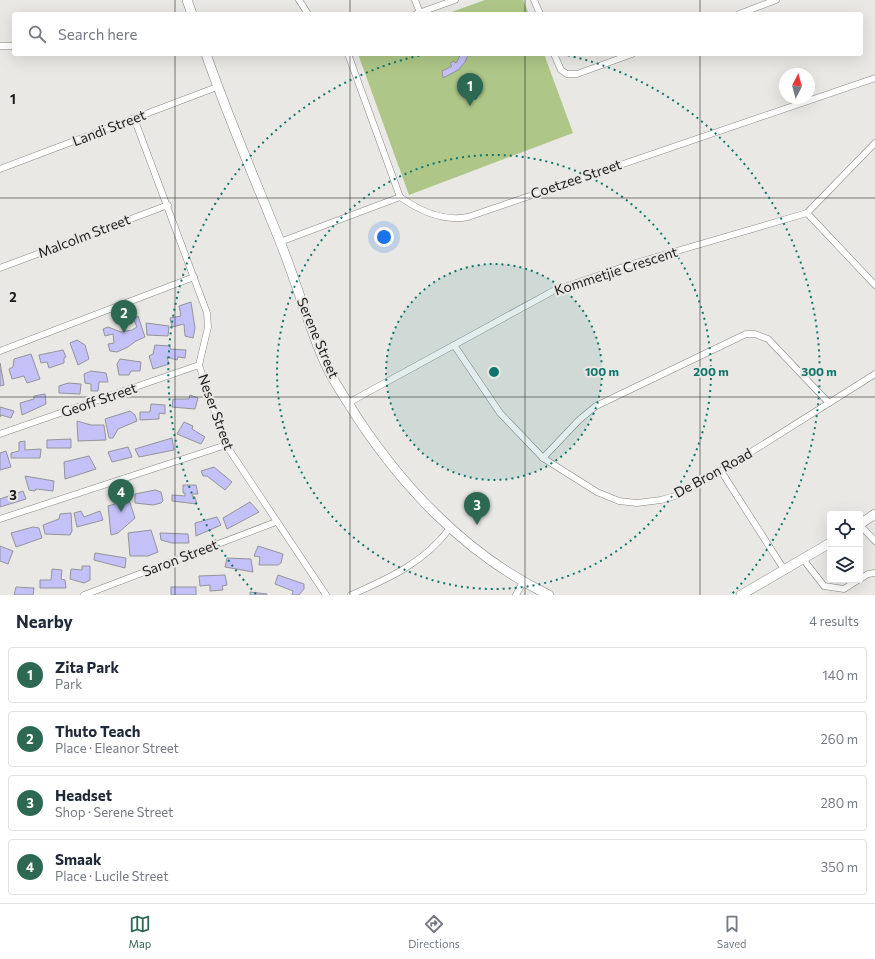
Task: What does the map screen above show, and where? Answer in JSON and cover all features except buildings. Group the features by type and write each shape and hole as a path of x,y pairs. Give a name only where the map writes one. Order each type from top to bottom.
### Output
{"street":[{"path":"187,0 191,12"},
{"path":"299,0 307,12"},
{"path":"415,0 418,12"},
{"path":"421,12 455,0"},
{"path":"534,0 539,12"},
{"path":"744,12 776,0"},
{"path":"0,46 12,46"},
{"name":"Serene Street","path":"207,56 217,87 280,242 323,360 348,403 381,453 450,528 523,582 549,595"},
{"path":"280,242 400,197 349,56"},
{"path":"555,56 559,66 567,74 577,74 626,56"},
{"name":"Coetzee Street","path":"400,197 415,206 444,218 468,217 875,78"},
{"name":"Landi Street","path":"0,169 217,87"},
{"name":"Neser Street","path":"134,118 168,205 208,318 208,327 199,366 226,445 326,595"},
{"path":"875,143 807,213 875,285"},
{"name":"Malcolm Street","path":"0,268 168,205"},
{"name":"Kommetjie Crescent","path":"348,403 529,302 553,291 629,265 807,213"},
{"path":"0,351 194,277"},
{"path":"543,458 579,420 596,406 746,334 755,334 768,339 829,403"},
{"name":"De Bron Road","path":"454,345 500,414 543,458 597,492 619,501 637,504 674,496 722,471 875,374"},
{"name":"Geoff Street","path":"0,434 199,366"},
{"path":"0,519 226,445"},
{"path":"722,471 785,571"},
{"path":"863,523 875,514"},
{"name":"Saron Street","path":"84,595 276,522"},
{"path":"351,595 408,568 439,543 450,528"},
{"path":"863,528 875,541"},
{"path":"741,595 785,571 827,545"},
{"path":"804,559 824,586 844,589 853,583"},
{"path":"863,577 875,573"},
{"path":"516,595 523,582"}],"green space":[{"path":"485,0 523,0 528,12 452,12"},
{"path":"359,56 545,56 573,133 409,195"}],"water":[{"path":"467,75 474,76 482,83 481,91 476,99 473,99 469,87 463,81"}],"place":[{"name":"Zita Park","path":"470,106"},
{"name":"Thuto Teach","path":"124,333"},
{"name":"Smaak","path":"121,512"},
{"name":"Headset","path":"477,525"}]}
